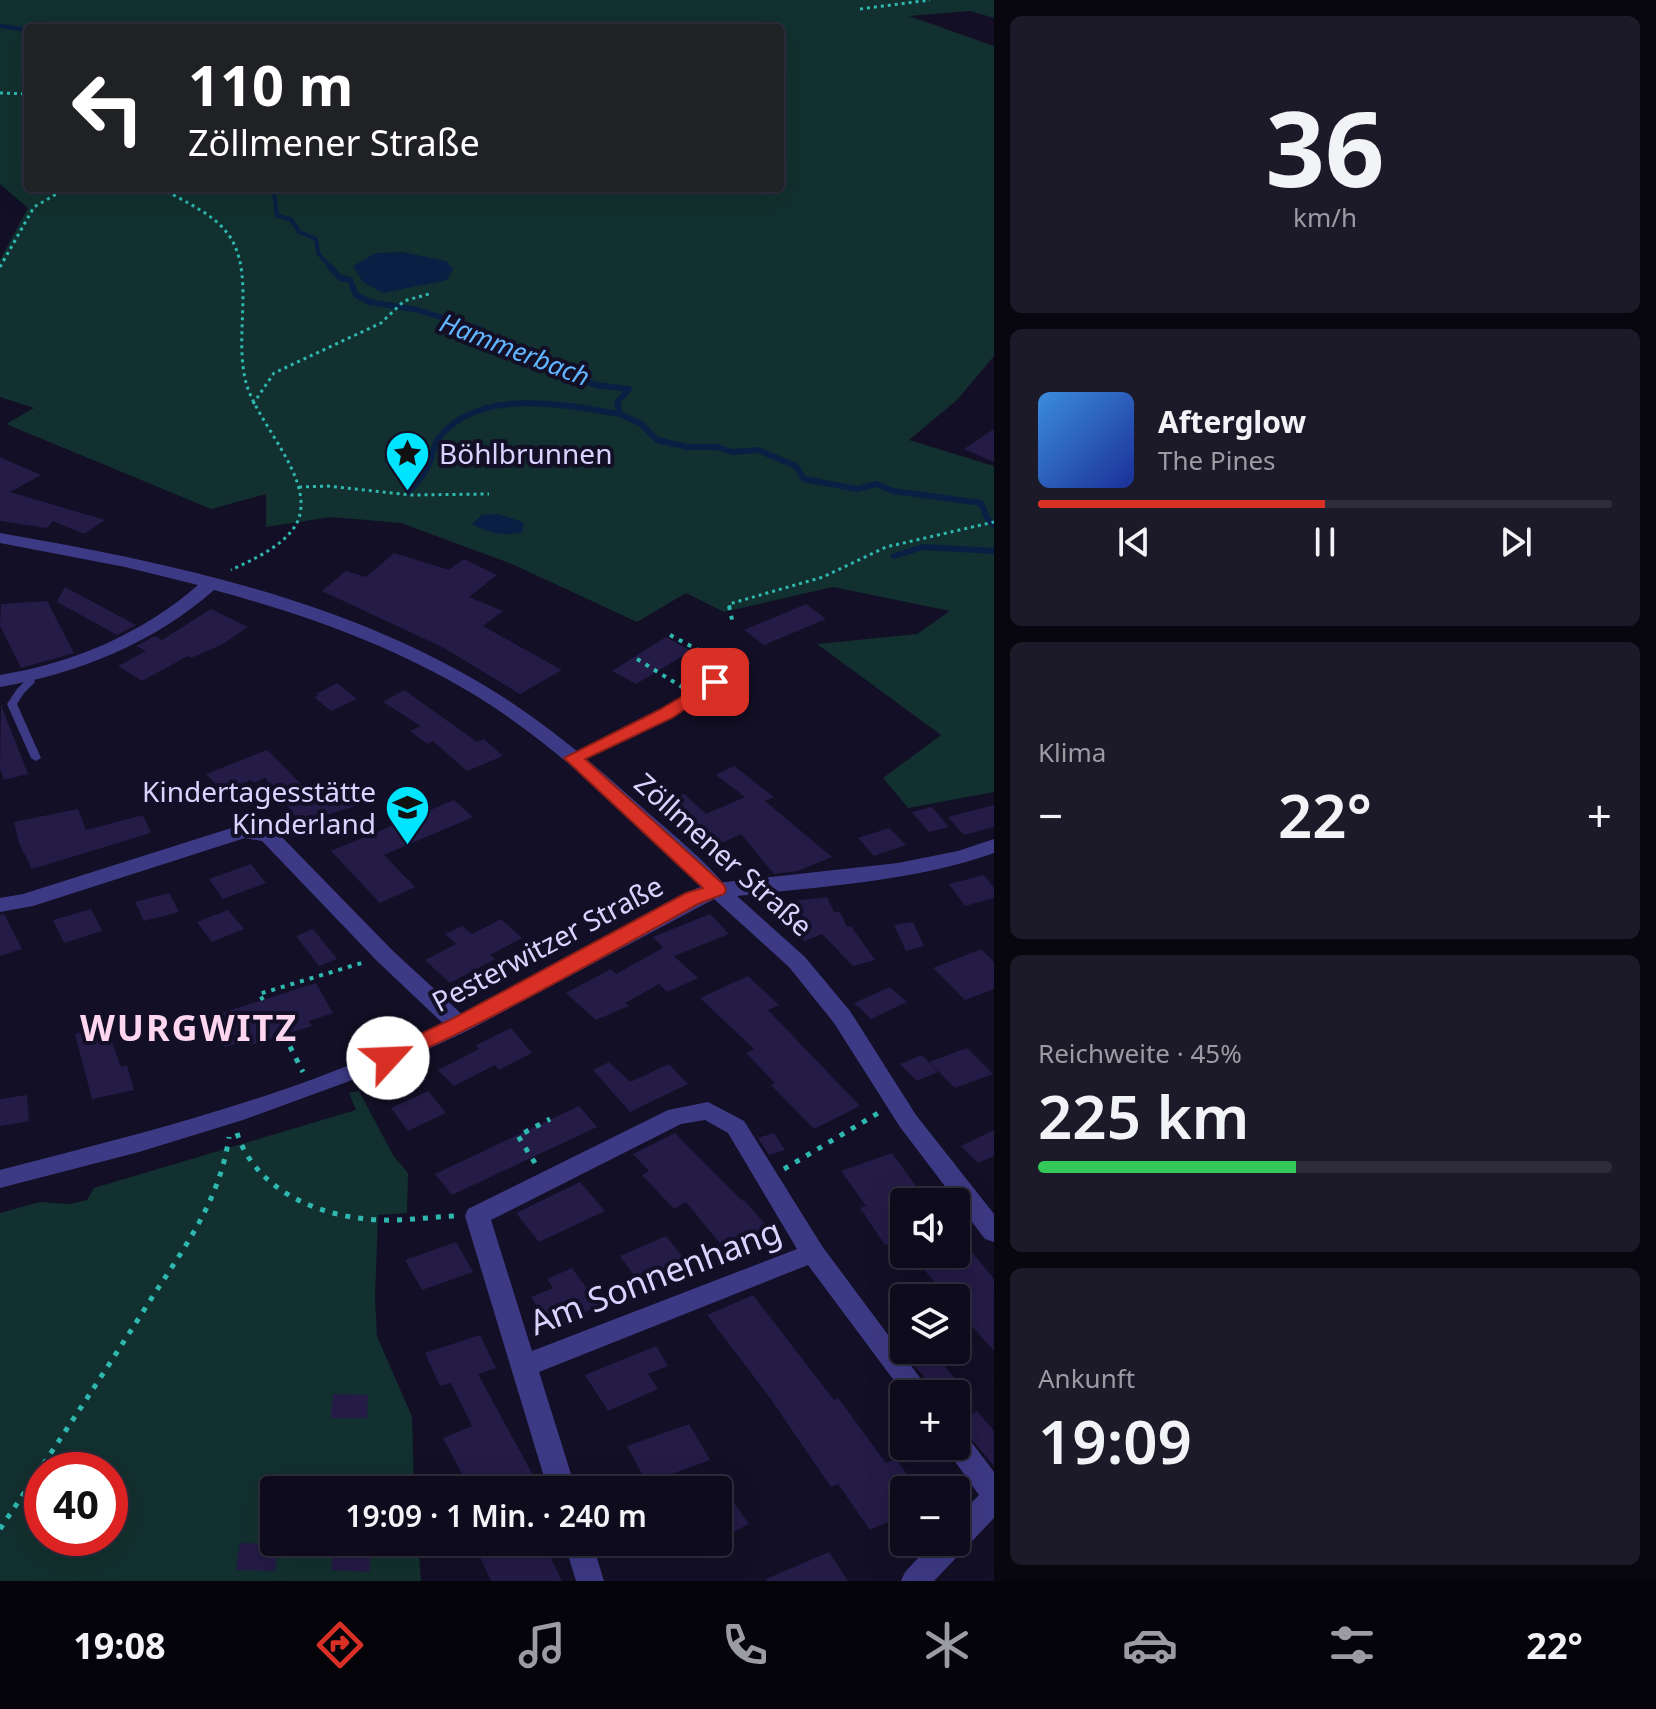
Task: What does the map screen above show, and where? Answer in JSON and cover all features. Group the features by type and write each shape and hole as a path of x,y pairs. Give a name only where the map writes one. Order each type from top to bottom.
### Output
{"street":[{"name":"Zöllmener Straße","path":"0,538 151,568 274,602 406,654 496,701 573,758 797,962 842,1017 908,1121 994,1232"},
{"path":"0,681 29,677 93,657 137,634 209,585"},
{"path":"0,905 25,901 244,831 268,835 385,956 459,1025"},
{"name":"Pesterwitzer Straße","path":"0,1179 139,1143 294,1094 388,1058 459,1025 693,898 717,890 898,870 962,857 994,846"},
{"name":"Am Sonnenhang","path":"558,1476 477,1216 676,1116 708,1111 736,1127 813,1253 908,1380"},
{"name":"Am Sonnenhang","path":"524,1366 813,1253"},
{"path":"969,1460 994,1493"},
{"path":"970,1524 994,1499"},
{"path":"582,1556 590,1581"},
{"path":"915,1581 939,1556"}],"lane":[{"path":"573,758 666,714 745,663"},
{"path":"29,677 30,682 12,704 36,758"}],"path":[{"path":"860,9 930,0"},
{"path":"0,93 24,94"},
{"path":"0,267 34,207 60,192"},
{"path":"168,192 214,221 236,246 244,291 240,333 244,375 253,404 299,487 302,500 300,516 294,527 267,550 230,571"},
{"path":"253,404 274,373 381,323 404,301 429,294"},
{"path":"299,487 327,486 410,494 489,494"},
{"path":"733,624 729,604 823,577 886,547 992,523"},
{"path":"670,635 727,665"},
{"path":"637,659 687,690"},
{"path":"263,1000 259,994 385,956"},
{"path":"284,1035 300,1066"},
{"path":"768,1179 883,1110"},
{"path":"550,1119 518,1136 524,1150 551,1179"},
{"path":"0,1529 101,1378 205,1213 224,1171 231,1127 236,1126 239,1149 246,1161 288,1194 313,1207 376,1220 477,1216"}],"green space":[{"path":"0,0 994,0 994,18 970,11 909,16 994,46 994,356 957,400 909,440 994,466 994,792 908,808 883,778 941,735 817,644 917,634 950,611 833,587 724,612 686,593 637,622 512,564 401,523 331,517 266,527 266,494 211,509 6,424 34,408 0,397 0,260 28,208 0,184"},
{"path":"359,1091 393,1155 408,1173 407,1213 378,1215 375,1298 377,1336 412,1417 414,1476 260,1476 260,1556 419,1556 421,1581 0,1581 0,1213 40,1202 69,1204 87,1200 94,1188 356,1110 349,1093"}],"water":[{"path":"402,252 446,261 453,269 447,280 383,293 363,282 353,266 376,253"},
{"path":"498,514 523,522 523,532 497,533 472,524 482,515"}],"building":[{"path":"994,429 994,462 964,449"},
{"path":"0,457 41,475 10,492 105,520 84,534 53,521 47,528 0,521"},
{"path":"394,553 449,570 464,559 497,575 469,597 503,611 483,626 562,670 520,694 444,648 322,591 346,571 366,577"},
{"path":"65,587 136,625 117,635 57,602"},
{"path":"47,601 74,653 21,668 0,626 1,604"},
{"path":"806,604 826,619 764,645 744,630"},
{"path":"211,609 248,627 221,645 191,658 188,656 142,681 118,666 146,651 136,646 155,636 162,640"},
{"path":"666,637 691,651 636,684 612,671"},
{"path":"337,683 357,699 331,711 314,697"},
{"path":"404,690 477,742 484,739 503,756 467,771 433,741 427,744 410,731 421,726 383,702"},
{"path":"1,705 28,774 4,780 0,769"},
{"path":"267,750 311,794 343,786 359,805 301,823 265,778 222,791 206,774"},
{"path":"734,766 774,797 765,801 832,857 798,871 774,874 741,834 705,851 655,806 684,794 706,814 745,797 716,775"},
{"path":"202,782 214,796 182,806 171,793"},
{"path":"454,800 473,817 384,855 415,887 380,903 331,851"},
{"path":"994,805 994,827 964,835 948,817"},
{"path":"932,807 949,827 929,832 912,812"},
{"path":"78,809 86,830 143,815 151,833 32,869 19,843 14,822"},
{"path":"889,828 906,845 874,856 858,838"},
{"path":"251,864 266,883 223,899 209,879"},
{"path":"984,875 994,888 994,898 965,906 949,884"},
{"path":"169,893 179,912 144,921 135,902"},
{"path":"827,897 834,912 840,912 847,927 851,926 875,960 853,966 822,934 804,941 766,904"},
{"path":"91,909 102,931 64,943 53,920"},
{"path":"228,910 244,929 212,942 197,922"},
{"path":"4,914 22,949 0,956 0,915"},
{"path":"710,914 729,934 674,956 698,978 667,992 659,984 625,1003 629,1006 596,1020 566,993 611,969 616,974 663,948 653,937"},
{"path":"501,919 522,938 490,955 495,959 450,983 425,960 456,944 445,934 462,926 472,934"},
{"path":"913,922 924,946 906,951 894,925"},
{"path":"313,929 337,959 319,966 296,936"},
{"path":"981,949 994,962 994,989 965,1000 933,968"},
{"path":"748,976 779,1005 768,1010 860,1106 814,1129 771,1085 775,1083 746,1053 754,1049 700,998"},
{"path":"316,983 333,1013 309,1021 312,1026 251,1045 248,1040 225,1047 209,1017"},
{"path":"890,987 907,1002 871,1019 854,1003"},
{"path":"106,1026 121,1067 127,1065 134,1090 92,1099 75,1034"},
{"path":"511,1028 532,1053 499,1070 495,1065 454,1086 438,1070 479,1049 476,1045"},
{"path":"967,1048 993,1074 955,1088 929,1062"},
{"path":"922,1055 938,1072 917,1081 900,1064"},
{"path":"609,1062 630,1082 669,1064 688,1084 630,1112 593,1070"},
{"path":"428,1091 446,1113 408,1131 391,1108"},
{"path":"27,1095 29,1121 0,1126 0,1099"},
{"path":"579,1106 597,1127 452,1195 435,1174"},
{"path":"994,1130 994,1156 978,1163 961,1146"},
{"path":"675,1133 744,1200 770,1230 726,1251 686,1202 674,1209 642,1175 649,1171 633,1154"},
{"path":"774,1133 785,1150 769,1155 758,1138"},
{"path":"892,1153 917,1188 890,1188 890,1243 885,1245 860,1208 866,1206 841,1171"},
{"path":"580,1182 605,1211 539,1242 516,1213"},
{"path":"666,1236 689,1265 642,1286 620,1256"},
{"path":"456,1242 473,1272 422,1290 405,1260"},
{"path":"970,1250 994,1279 994,1351 970,1324 970,1284 936,1284 923,1268 970,1268"},
{"path":"572,1268 599,1305 553,1329 531,1297 553,1288 547,1279"},
{"path":"753,1295 834,1400 838,1398 886,1463 897,1460 908,1476 890,1476 890,1521 870,1530 838,1484 831,1487 770,1398 707,1315"},
{"path":"480,1335 496,1368 478,1374 533,1476 463,1476 443,1438 472,1426 451,1383 440,1386 425,1353"},
{"path":"656,1346 668,1366 648,1374 658,1389 608,1411 585,1375"},
{"path":"914,1364 943,1364 956,1380 926,1380"},
{"path":"333,1394 368,1395 367,1418 331,1418"},
{"path":"977,1411 994,1431 994,1466 970,1437 970,1415"},
{"path":"689,1424 710,1460 666,1476 643,1476 627,1446"},
{"path":"732,1500 749,1524 732,1533"},
{"path":"240,1543 260,1544 260,1556 277,1556 275,1571 236,1570"},
{"path":"829,1552 848,1581 766,1581 766,1579"},
{"path":"333,1556 371,1556 369,1572 331,1570"},
{"path":"479,1556 550,1556 562,1581 491,1581"}],"waterway":[{"name":"Hammerbach","path":"0,26 24,29"},
{"name":"Hammerbach","path":"275,192 277,216 291,219 299,232 316,239 318,253 332,269"},
{"name":"Hammerbach","path":"330,267 340,278 350,280 356,295 370,302 418,310 482,330 516,353 557,371 596,385 629,389 617,402 620,414"},
{"path":"408,492 426,470 438,439 455,422 475,411 523,403 620,414"},
{"name":"Hammerbach","path":"620,414 641,424 657,440 687,447 717,447 732,452 758,450 796,466 804,479 857,489 877,484 893,491 981,503 987,518 994,525"},
{"path":"894,556 923,547 994,551"}],"place":[{"name":"Böhlbrunnen","path":"408,492"},
{"name":"Kindertagesstätte Kinderland","path":"407,846"}],"district":[{"name":"WURGWITZ","path":"189,1027"}],"route":[{"path":"388,1058 459,1025 693,898 717,890 573,758 666,714 715,682"}]}
